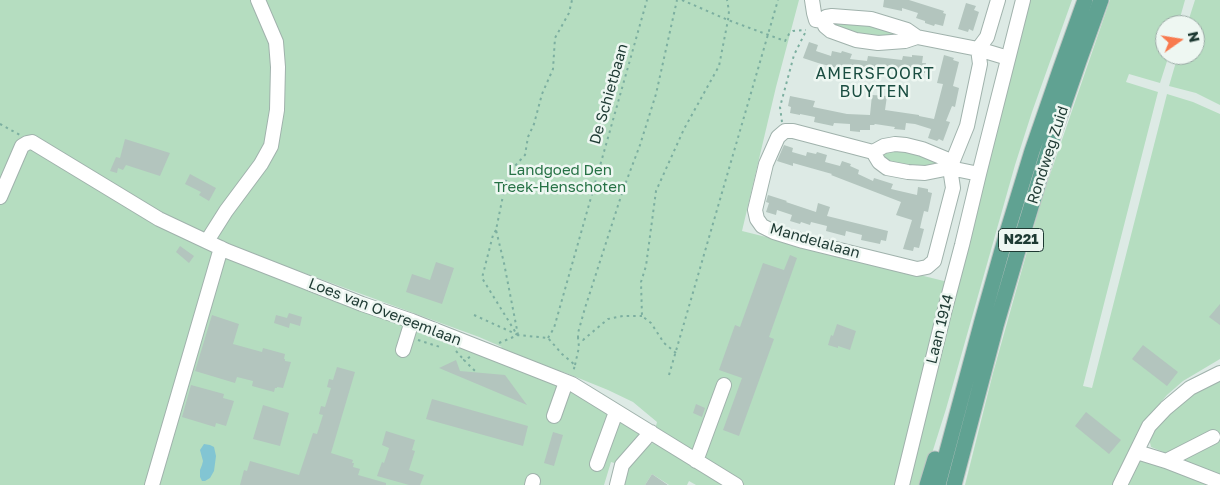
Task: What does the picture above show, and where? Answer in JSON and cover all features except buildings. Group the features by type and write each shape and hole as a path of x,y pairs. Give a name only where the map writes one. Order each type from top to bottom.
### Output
{"main road":[{"name":"Rondweg Zuid","path":"938,485 993,284 1032,151 1085,0"},
{"name":"Rondweg Zuid","path":"954,485 996,326 1024,230 1050,145 1101,0"},
{"name":"N221","path":"927,485 938,448 959,405"}],"street":[{"path":"207,241 226,211 261,164 271,146 277,110 278,67 276,42 258,0"},
{"path":"812,0 816,20 822,21 831,31 856,40 892,43 917,37"},
{"path":"950,168 966,126 980,64 978,49 987,37 998,0"},
{"name":"Laan 1914","path":"902,485 1023,0"},
{"path":"822,21 826,17 832,16 870,20 907,30 917,37 978,49 1008,58"},
{"path":"785,131 793,131 873,152 887,168 925,173 950,168 979,174"},
{"name":"Mandelalaan","path":"785,131 778,138 766,164 755,210 757,219 762,226 774,232 803,241 917,269 927,267 934,261 953,188 950,168"},
{"path":"0,197 22,146 32,142"},
{"name":"Loes van Overeemlaan","path":"32,142 159,218 222,248 569,383 736,485"},
{"path":"873,152 884,146 906,145 922,149 946,159 950,168"},
{"path":"152,485 222,248"},
{"path":"360,314 375,308"},
{"path":"405,343 412,321"},
{"path":"1120,485 1149,426 1166,408 1190,388 1220,373"},
{"path":"554,416 569,383"},
{"path":"696,461 724,386"},
{"path":"597,464 616,412"},
{"path":"616,485 622,465 651,432"},
{"path":"1166,461 1213,437"},
{"path":"1137,452 1220,482"}],"path":[{"path":"518,335 482,278 496,230 506,181 513,168 525,155 528,137 534,124 542,94 553,69 555,38 569,13 572,0"},
{"name":"De Schietbaan","path":"548,338 554,328 647,0"},
{"path":"569,383 579,347 578,333 585,308 656,94 677,0"},
{"path":"682,0 728,20 786,41 788,34 793,31 806,30 794,55 780,107 785,131"},
{"path":"642,316 641,282 646,266 656,191 684,129 719,66 728,20 727,0"},
{"path":"669,375 778,0"},
{"path":"0,124 32,142"},
{"path":"496,230 518,335"},
{"path":"474,315 518,335 548,338 575,365"},
{"path":"578,338 583,340 608,319 623,316 642,316 651,323 664,343 676,353"},
{"path":"476,372 464,360 518,335"},
{"path":"405,343 440,347"}],"green space":[{"name":"Landgoed Den Treek-Henschoten","path":"0,0 799,0 742,231 948,282 899,485 744,485 663,435 656,426 657,422 633,402 608,390 566,373 496,350 502,347 479,337 222,243 400,323 549,381 625,417 643,432 618,464 611,462 604,485 0,485"},
{"path":"1030,0 1072,0 1015,165 946,409 922,485 907,485 1005,94"},
{"path":"1110,0 1185,0 1181,15 1155,15 1155,65 1166,65 1160,83 1129,74 1126,82 1158,92 1083,386 1092,388 1167,94 1193,102 1220,114 1220,359 1183,381 1154,410 1142,428 1113,485 965,485 993,373 1042,198"},
{"path":"1195,0 1220,0 1220,105 1196,93 1169,86 1175,65 1205,65 1205,15 1190,15"},
{"path":"828,21 869,22 906,33 890,39 838,32"},
{"path":"897,147 946,165 901,168 881,156 883,149"},
{"path":"1220,379 1220,475 1151,447 1150,435 1176,406 1200,389"},
{"path":"655,442 730,485 696,485 689,481 687,485 669,485 652,474 645,485 621,485 625,468 647,446"},
{"path":"1145,459 1214,485 1125,485 1137,461"}],"water":[{"path":"204,444 214,447 216,456 214,471 210,478 202,481 200,470 203,461 200,450"}],"district":[{"name":"AMERSFOORT BUYTEN","path":"875,83"}]}
